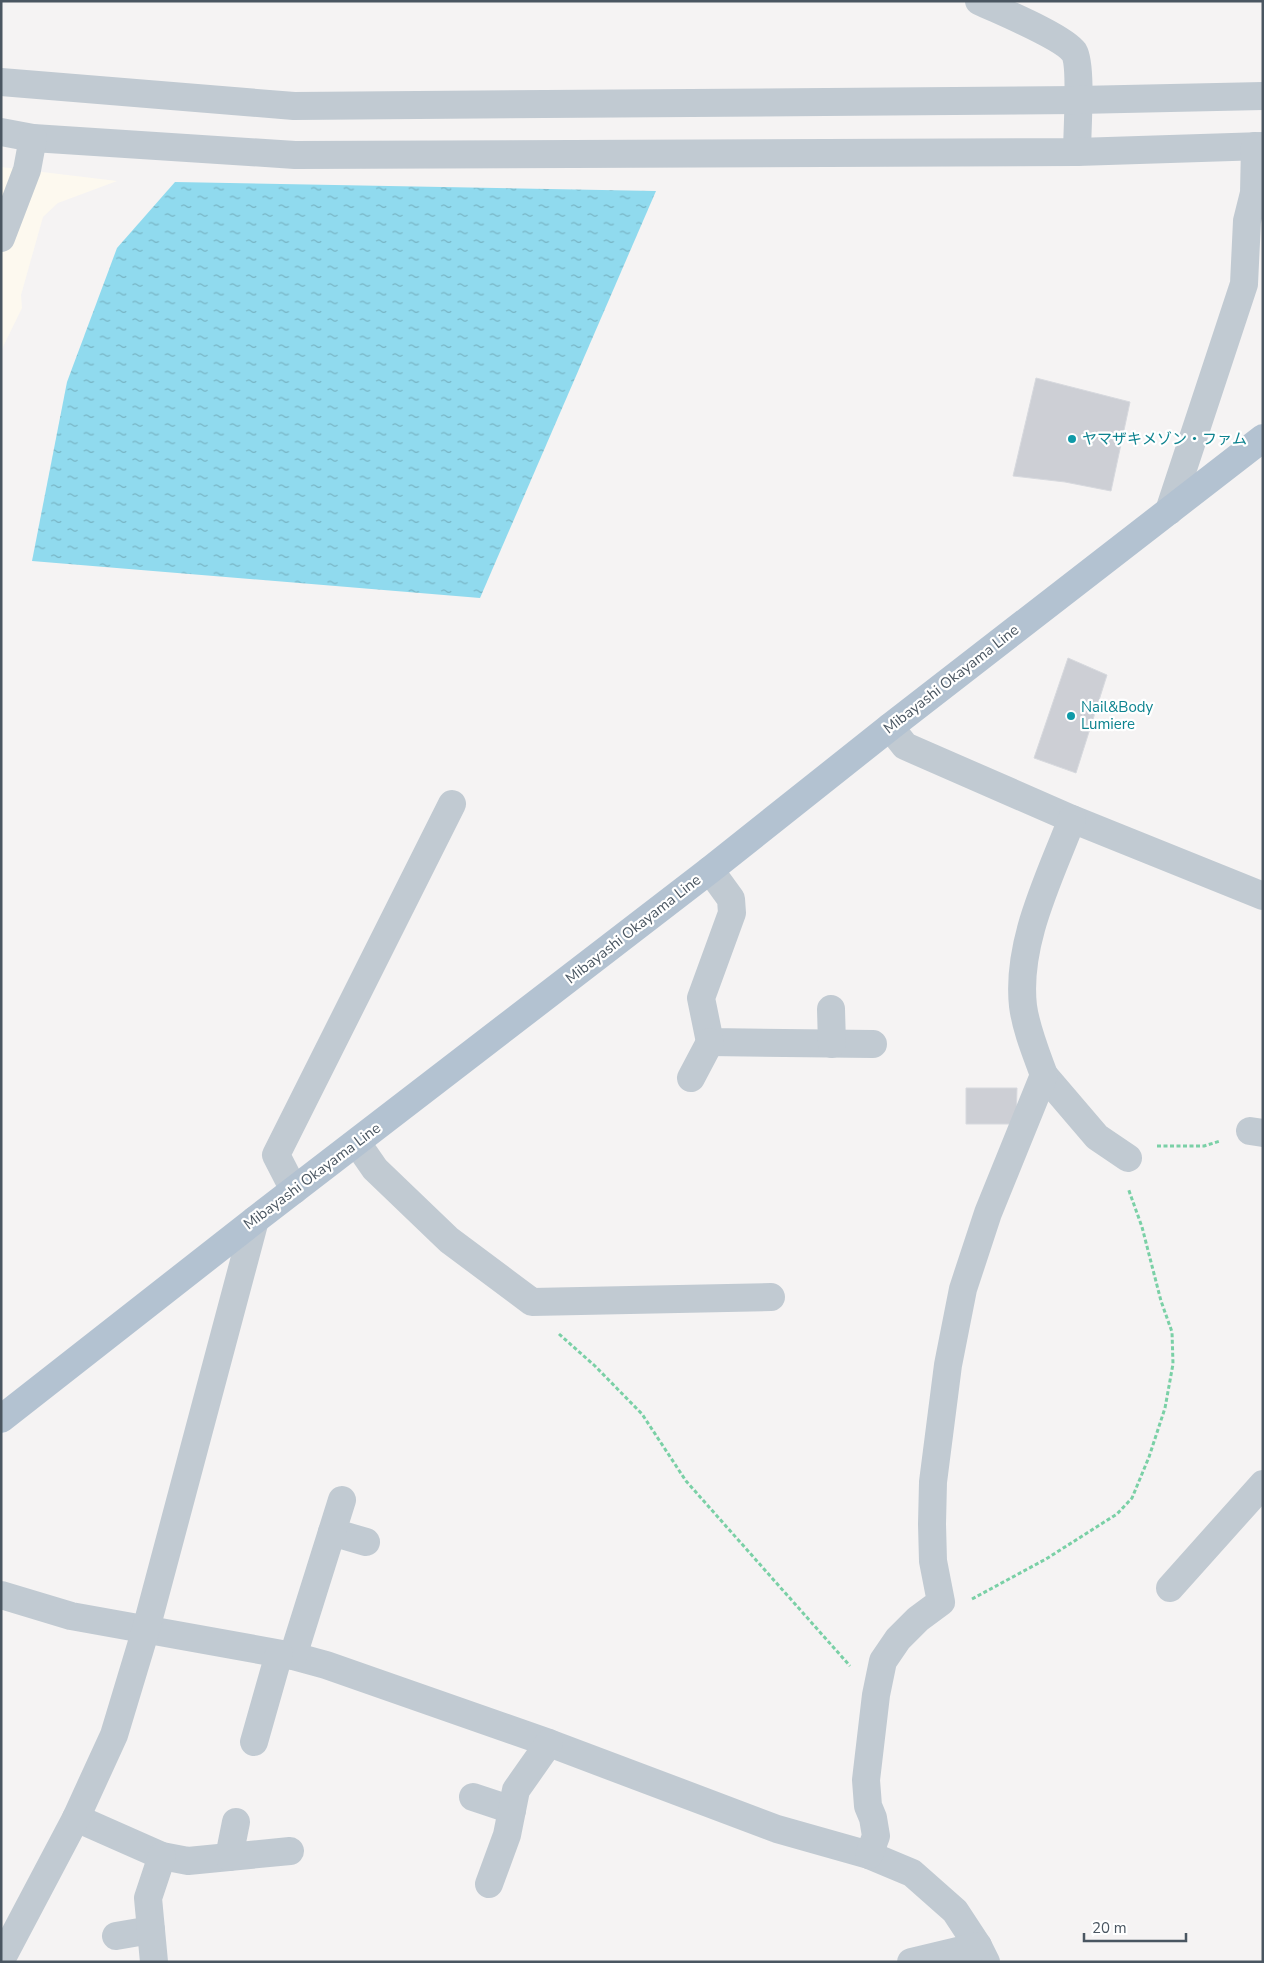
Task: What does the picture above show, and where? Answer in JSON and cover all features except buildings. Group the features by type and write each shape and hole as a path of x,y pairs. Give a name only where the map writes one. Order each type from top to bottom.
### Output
{"main road":[{"name":"Mibayashi Okayama Line","path":"1,1419 255,1220 710,870 890,727 1263,438"}],"street":[{"path":"980,1 1060,40 1074,53 1077,66 1077,152"},
{"path":"1,82 294,106 1078,100 1263,96"},
{"path":"1,132 33,138 295,156 1077,152 1259,146 1254,193 1248,221 1244,284 1169,511"},
{"path":"1,238 27,170 33,138"},
{"path":"890,727 905,746 1072,819 1263,896"},
{"path":"294,1190 276,1155 452,804"},
{"path":"1072,819 1039,906 1030,937 1023,972 1023,1006 1030,1037 1044,1075 1097,1137 1130,1150"},
{"path":"691,1078 710,1042 701,998 732,913 731,899 710,870"},
{"path":"831,1009 832,1044"},
{"path":"710,1042 873,1044"},
{"path":"869,1855 876,1836 873,1818 868,1806 866,1780 876,1695 883,1660 898,1639 918,1619 941,1602 933,1561 933,1482 948,1365 963,1289 1008,1159 1031,1111 1044,1075"},
{"path":"357,1143 375,1169 449,1240 532,1302 772,1297"},
{"path":"1,1960 76,1818 114,1735 146,1629 255,1220"},
{"path":"1170,1588 1263,1484"},
{"path":"254,1742 332,1532 342,1500"},
{"path":"332,1532 366,1542"},
{"path":"1,1596 71,1616 286,1655 326,1665 549,1743 777,1829 869,1855 912,1873 955,1911 982,1954 911,1962"},
{"path":"489,1884 507,1835 516,1790 549,1743"},
{"path":"473,1798 512,1810"},
{"path":"76,1818 162,1856 188,1861 290,1851"},
{"path":"229,1857 236,1822"},
{"path":"154,1962 148,1898 162,1856"},
{"path":"116,1936 151,1930"}],"path":[{"path":"941,1602 952,1610 1046,1559 1117,1514 1132,1498 1149,1457 1165,1408 1173,1364 1172,1332 1161,1301 1142,1227 1130,1150 1204,1146 1256,1132"},
{"path":"532,1302 546,1323 595,1366 642,1414 686,1481 876,1695"}],"shaded area":[{"path":"1,167 117,181 58,203 43,217 21,295 22,308 1,351"}],"water":[{"path":"175,182 656,191 480,598 32,561 67,382 117,248"}],"place":[{"name":"ヤマザキメゾン・ファム","path":"1072,439"},
{"name":"Nail&Body Lumiere","path":"1071,716"}]}
